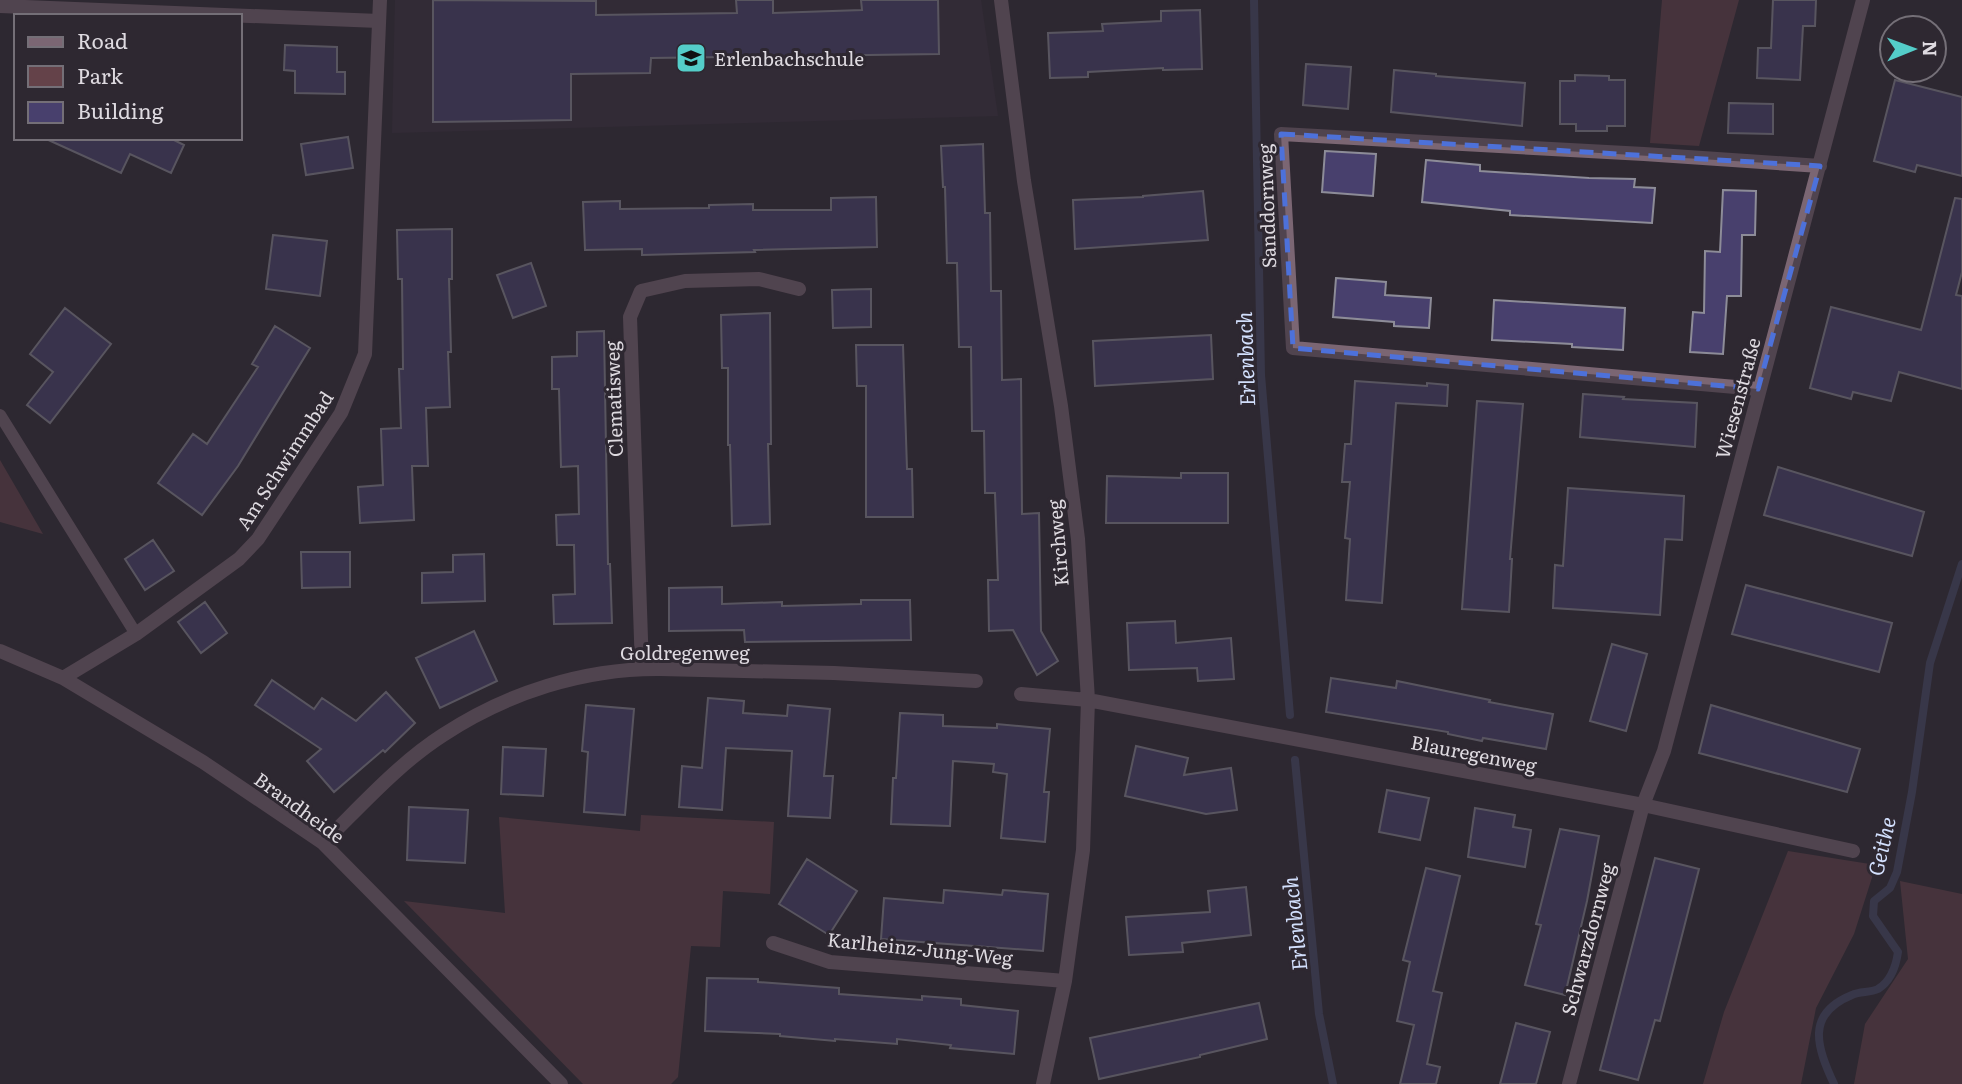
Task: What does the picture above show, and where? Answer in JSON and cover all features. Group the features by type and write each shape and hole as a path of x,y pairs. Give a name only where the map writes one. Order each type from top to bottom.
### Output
{"street":[{"name":"Am Schwimmbad","path":"63,678 136,634 239,559 258,539 341,414 365,354 380,0"},
{"name":"Kirchweg","path":"1001,0 1024,181 1062,406 1078,539 1088,700 1083,850 1065,981 1043,1084"},
{"name":"Wiesenstraße","path":"1643,805 1664,751 1863,0"},
{"path":"0,6 202,14"},
{"path":"242,16 379,21"},
{"name":"Sanddornweg","path":"1758,389 1293,348 1281,134 1820,166"},
{"name":"Clematisweg","path":"642,668 630,317 641,291 684,281 759,279 799,289"},
{"name":"Brandheide","path":"0,651 63,678 203,762 323,843 561,1084"},
{"name":"Goldregenweg","path":"323,843 393,775 442,736 493,707 547,685 642,668 834,673 976,681"},
{"path":"1021,694 1088,700"},
{"name":"Blauregenweg","path":"1088,700 1643,805 1853,851"},
{"name":"Schwarzdornweg","path":"1569,1084 1643,805"},
{"name":"Karlheinz-Jung-Weg","path":"773,943 830,962 1065,981"}],"lane":[{"path":"0,415 136,634"}],"highlighted area":[{"path":"1281,134 1820,166 1758,389 1293,348"}],"shaded area":[{"name":"Erlenbachschule","path":"395,0 981,0 998,116 392,133"}],"green space":[{"path":"1662,0 1739,0 1699,146 1650,143"},
{"path":"0,460 43,534 0,522"},
{"path":"641,815 774,822 770,894 723,891 720,947 691,946 678,1077 671,1084 583,1084 404,901 505,913 499,817 640,831"},
{"path":"1788,851 1876,865 1854,934 1816,1008 1801,1084 1703,1084 1724,1012"},
{"path":"1900,881 1962,894 1962,1084 1854,1084 1865,1024 1908,959"}],"building":[{"path":"433,0 596,1 596,15 737,13 736,0 773,0 773,13 862,10 861,0 938,0 939,54 651,58 650,73 571,74 571,120 433,122"},
{"path":"1773,0 1816,0 1815,26 1803,26 1800,80 1757,78 1758,48 1771,48"},
{"path":"1200,10 1202,69 1088,72 1088,77 1050,78 1048,33 1103,31 1102,24 1161,21 1161,11"},
{"path":"285,45 337,47 337,72 345,72 345,94 295,93 295,71 284,70"},
{"path":"1306,64 1351,67 1348,109 1303,105"},
{"path":"1394,70 1525,83 1522,126 1391,112"},
{"path":"1575,75 1609,76 1609,80 1625,80 1625,126 1607,126 1607,131 1576,131 1576,124 1560,124 1560,81 1575,81"},
{"path":"1894,84 1911,84 1962,97 1962,176 1917,165 1915,172 1874,161"},
{"path":"1729,103 1773,104 1773,134 1728,133"},
{"path":"348,137 353,168 306,175 301,144"},
{"path":"48,140 174,140 184,145 171,173 130,154 121,173"},
{"path":"983,144 985,213 990,213 991,291 1001,291 1002,380 1021,379 1022,514 1039,513 1041,631 1058,661 1037,675 1013,630 989,631 988,580 998,580 995,493 985,493 984,431 972,431 971,347 959,347 957,263 947,263 941,146"},
{"path":"1325,151 1376,154 1373,196 1322,192"},
{"path":"1426,160 1480,165 1480,171 1635,179 1634,187 1655,188 1652,223 1510,215 1510,211 1422,202"},
{"path":"1723,190 1756,191 1755,235 1742,235 1741,296 1727,296 1723,354 1690,352 1693,312 1704,313 1705,251 1720,252"},
{"path":"1203,191 1208,240 1075,249 1073,200"},
{"path":"876,197 877,247 642,255 642,249 585,250 583,202 620,201 620,209 709,208 709,205 753,204 753,210 831,210 831,198"},
{"path":"1955,198 1962,199 1962,272 1956,295 1962,296 1962,389 1899,372 1891,401 1853,392 1851,399 1810,388 1831,307 1921,330"},
{"path":"452,229 452,279 449,279 451,352 448,352 450,407 426,408 428,466 412,466 414,520 360,523 358,487 383,485 381,429 401,428 399,369 403,369 402,279 398,279 397,230"},
{"path":"273,235 327,241 320,296 266,289"},
{"path":"531,263 546,306 513,318 497,275"},
{"path":"1336,278 1386,282 1385,295 1431,298 1429,328 1333,317"},
{"path":"871,289 871,327 833,328 832,290"},
{"path":"1494,300 1625,308 1623,350 1572,347 1572,344 1492,340"},
{"path":"65,308 111,344 50,423 27,405 53,372 30,354"},
{"path":"770,313 770,524 732,526 728,368 722,368 721,315"},
{"path":"275,326 310,348 238,466 202,515 158,483 193,434 207,444 258,367 252,364"},
{"path":"604,331 608,564 612,623 554,624 553,595 575,594 574,545 557,545 556,515 579,514 578,466 561,467 559,389 552,389 552,357 577,356 577,332"},
{"path":"1211,335 1213,379 1095,386 1093,341"},
{"path":"856,345 903,345 907,469 912,469 913,517 866,517 866,386 857,386"},
{"path":"1355,381 1448,385 1447,406 1396,403 1382,603 1346,600 1350,539 1345,538 1350,482 1342,482 1345,444 1351,444"},
{"path":"1583,394 1697,403 1695,447 1580,437"},
{"path":"1477,401 1523,404 1510,559 1509,612 1462,609"},
{"path":"1778,467 1924,512 1912,556 1764,515"},
{"path":"1181,473 1228,473 1228,523 1106,523 1107,476 1181,478"},
{"path":"1568,488 1684,496 1682,540 1665,539 1660,615 1553,608 1555,565 1563,566"},
{"path":"153,540 174,571 145,590 125,559"},
{"path":"301,552 350,552 350,587 302,588"},
{"path":"484,554 485,601 422,603 422,573 453,572 453,555"},
{"path":"1746,585 1892,623 1879,672 1732,634"},
{"path":"722,587 722,604 782,602 782,606 861,604 861,600 910,600 911,640 745,642 744,630 669,631 669,588"},
{"path":"205,602 227,633 201,653 178,622"},
{"path":"1175,621 1176,643 1231,638 1234,679 1198,681 1197,668 1129,670 1127,623"},
{"path":"474,631 497,681 440,708 416,658"},
{"path":"1612,644 1647,654 1626,731 1590,721"},
{"path":"1331,678 1396,688 1397,681 1553,714 1546,749 1483,738 1482,741 1448,732 1326,712"},
{"path":"272,680 314,709 322,698 356,721 386,692 415,723 385,752 383,750 334,792 307,761 321,749 255,705"},
{"path":"708,698 744,701 743,713 787,716 788,705 830,709 824,776 833,776 830,818 788,816 792,751 726,748 722,810 679,807 682,766 702,768"},
{"path":"586,705 634,709 625,815 584,812 588,752 582,751"},
{"path":"1711,705 1860,749 1847,792 1699,753"},
{"path":"900,713 943,715 943,726 997,728 997,724 1050,729 1044,792 1049,792 1045,842 1001,838 1007,774 993,772 994,764 953,761 950,826 891,824"},
{"path":"1136,746 1188,758 1184,775 1231,768 1237,810 1206,814 1125,796"},
{"path":"503,747 546,749 543,796 501,794"},
{"path":"1387,790 1429,798 1420,840 1379,832"},
{"path":"409,807 468,810 465,863 407,860"},
{"path":"1475,808 1515,815 1513,827 1531,830 1525,867 1468,857"},
{"path":"1560,829 1599,836 1565,995 1525,985 1541,925 1536,924"},
{"path":"1655,858 1699,869 1660,1021 1655,1020 1638,1080 1600,1070"},
{"path":"807,859 857,891 829,935 779,904"},
{"path":"1426,868 1460,876 1433,991 1442,993 1427,1064 1440,1067 1436,1084 1400,1084 1414,1025 1397,1021 1410,962 1403,960"},
{"path":"1246,887 1251,935 1182,943 1183,952 1129,955 1126,917 1210,912 1208,891"},
{"path":"944,890 1002,895 1003,890 1048,894 1043,951 881,939 884,898 943,903"},
{"path":"707,978 758,979 758,982 839,988 839,994 922,1000 922,996 961,999 961,1005 1018,1011 1014,1054 950,1048 951,1045 897,1039 897,1044 705,1031"},
{"path":"1259,1003 1267,1039 1099,1079 1090,1038"},
{"path":"1516,1023 1550,1032 1536,1084 1500,1084"}],"waterway":[{"name":"Erlenbach","path":"1254,0 1261,375 1290,715"},
{"name":"Geithe","path":"1834,1084 1820,1045 1821,1022 1837,1003 1855,994 1883,986 1896,963 1898,952 1873,916 1874,901 1890,888 1897,872 1912,792 1930,663 1962,564"},
{"name":"Erlenbach","path":"1295,760 1319,1014 1333,1084"}],"place":[{"name":"Erlenbachschule","path":"691,58"}]}
